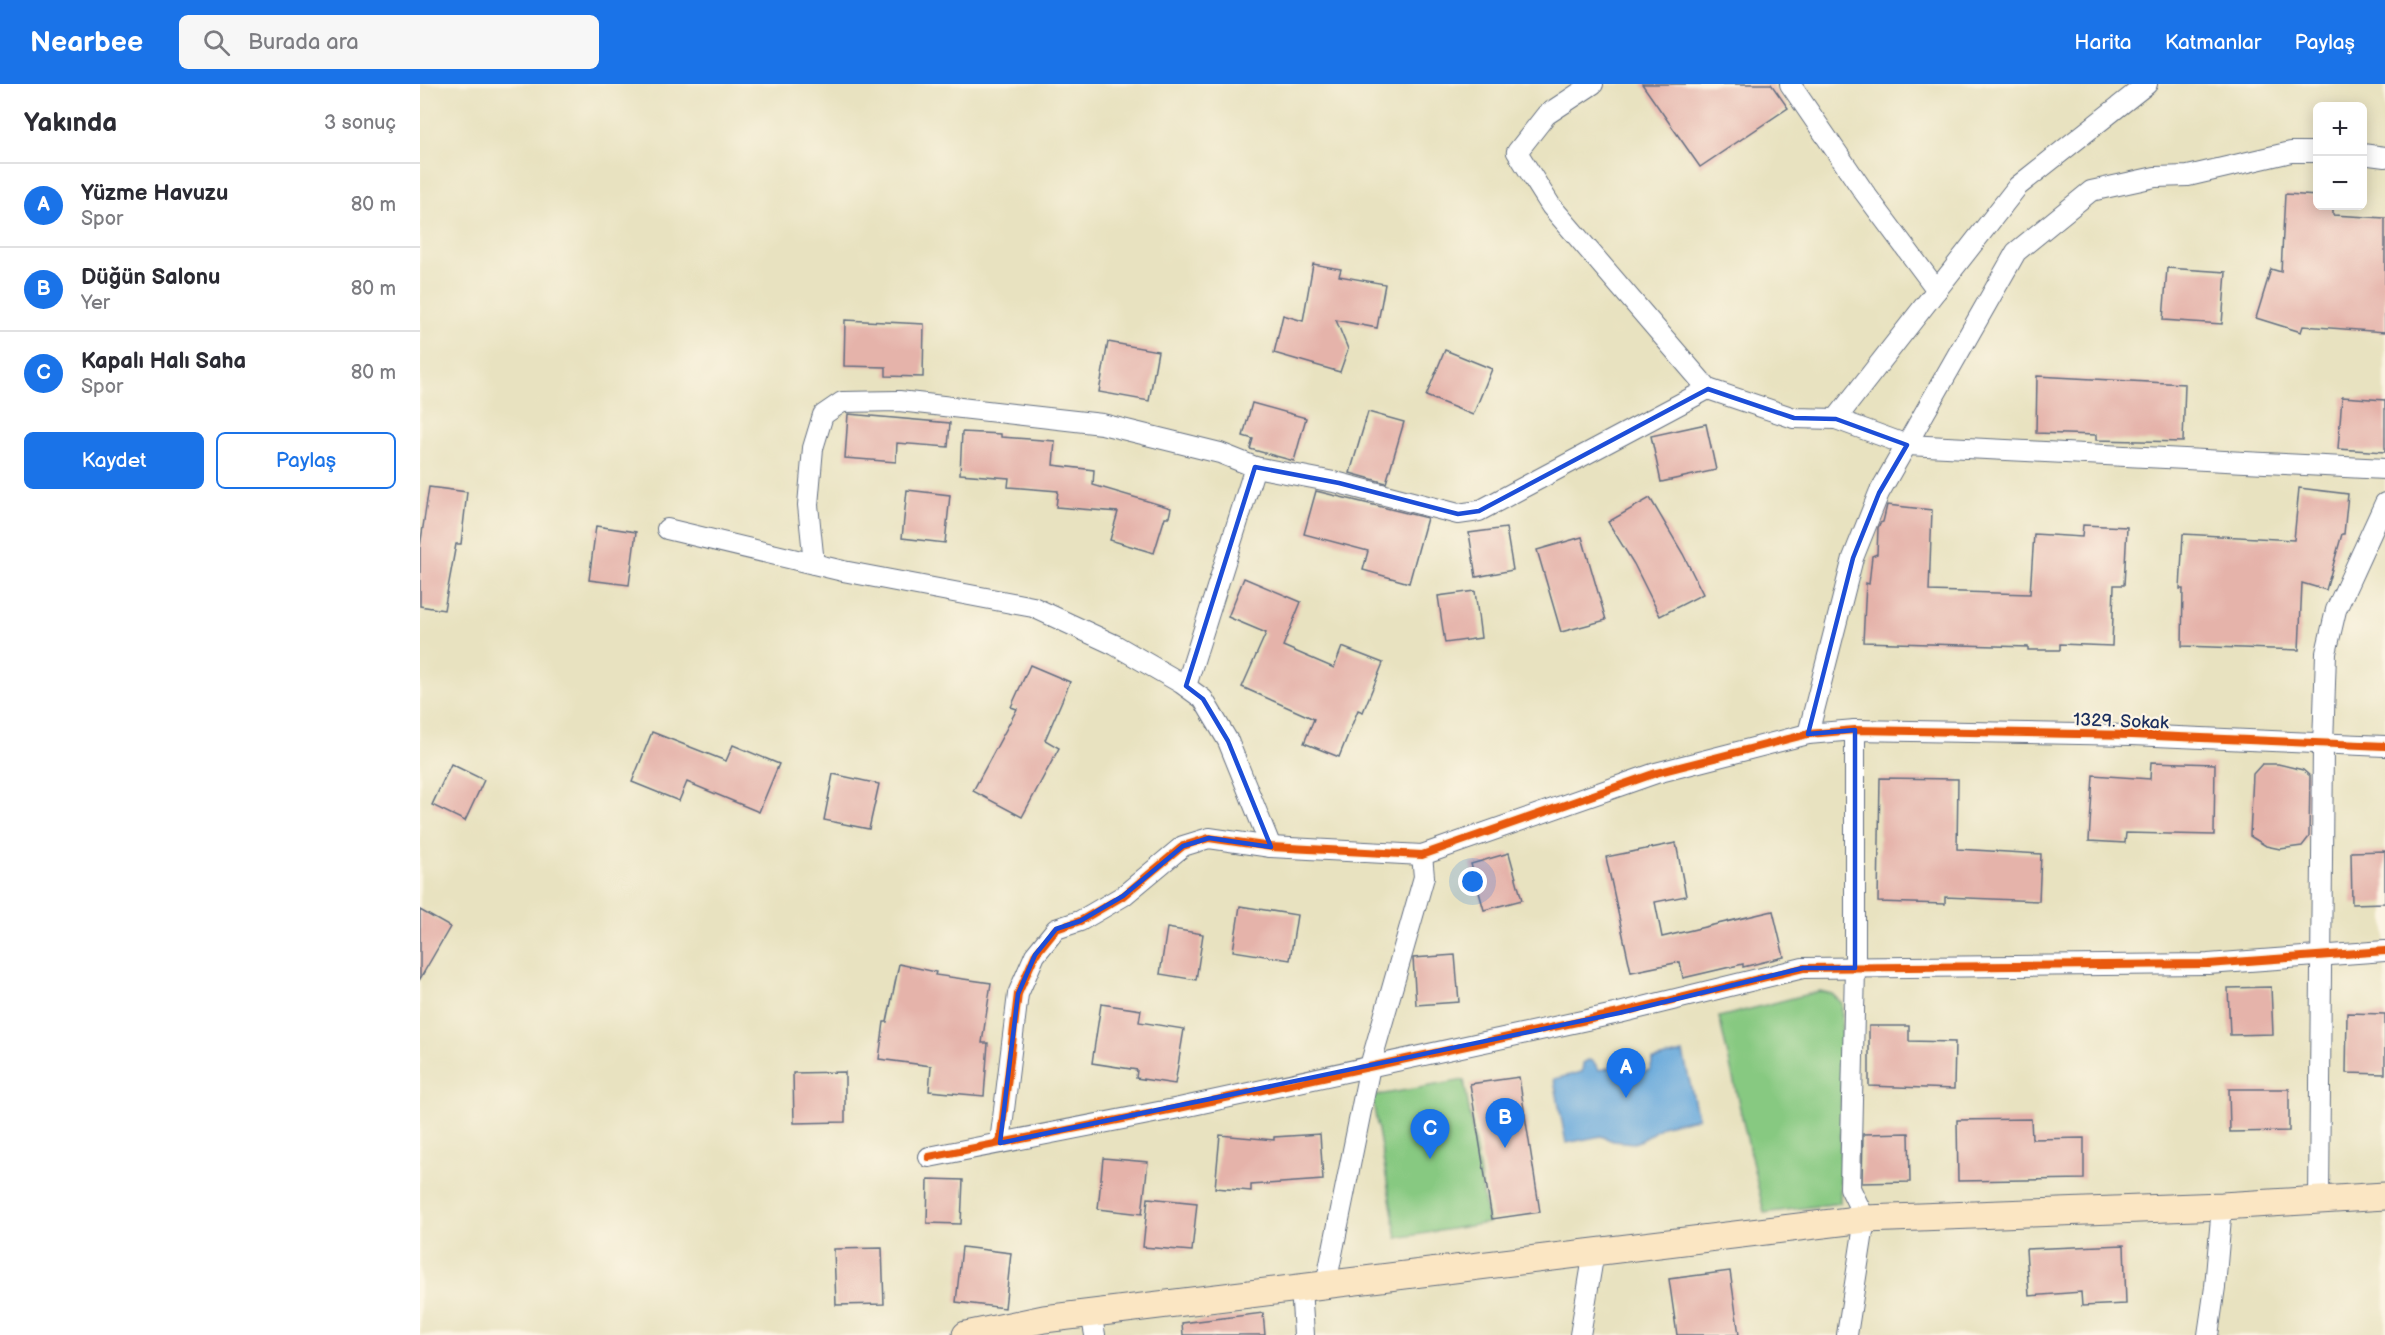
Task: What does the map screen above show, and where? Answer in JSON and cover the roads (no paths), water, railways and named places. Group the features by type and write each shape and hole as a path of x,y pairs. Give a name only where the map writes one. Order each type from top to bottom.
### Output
{"street":[{"path":"1593,84 1546,115 1517,152 1551,206 1708,389 1794,418 1836,419 1907,445 2385,468"},
{"path":"1790,84 1864,192 1937,290"},
{"path":"1836,419 2018,186 2146,84"},
{"path":"1808,734 1853,558 1878,493 2016,252 2091,191 2155,177 2188,176 2291,152 2313,152"},
{"path":"2367,155 2385,157"},
{"path":"814,564 808,505 813,448 823,415 842,402 899,401 1102,424 1220,453 1255,467 1339,483 1458,514 1479,511 1708,389"},
{"path":"1186,686 1255,467"},
{"path":"2319,1199 2323,745 2326,653 2336,610 2385,503"},
{"path":"667,529 814,564 1033,607 1115,645 1186,686 1203,699 1228,741 1271,847"},
{"path":"1848,1335 1865,1219 1850,1188 1855,968 1855,730"},
{"name":"1329. Sokak","path":"1422,855 1656,773 1808,734 1855,730 2132,735 2385,746"},
{"path":"1000,1143 1018,994 1035,955 1056,929 1080,921 1123,896 1183,846 1209,838 1271,847 1422,855 1424,877 1370,1066 1314,1286 1304,1335"},
{"path":"929,1157 1179,1108 1619,1013 1803,968 2208,964 2385,951"},
{"path":"966,1335 1044,1319 1093,1324 1314,1286 1865,1219 2222,1206 2385,1196"},
{"path":"2208,1335 2216,1287 2222,1206"},
{"path":"1580,1335 1594,1252"}],"water":[{"path":"1683,1053 1698,1118 1664,1125 1634,1143 1613,1141 1601,1136 1566,1143 1554,1079 1582,1072 1583,1063 1588,1060 1593,1061 1599,1070 1633,1063 1636,1070 1641,1073 1650,1070 1653,1060"}],"place":[{"name":"Yüzme Havuzu","path":"1626,1098"},
{"name":"Düğün Salonu","path":"1505,1148"},
{"name":"Kapalı Halı Saha","path":"1430,1159"}]}
